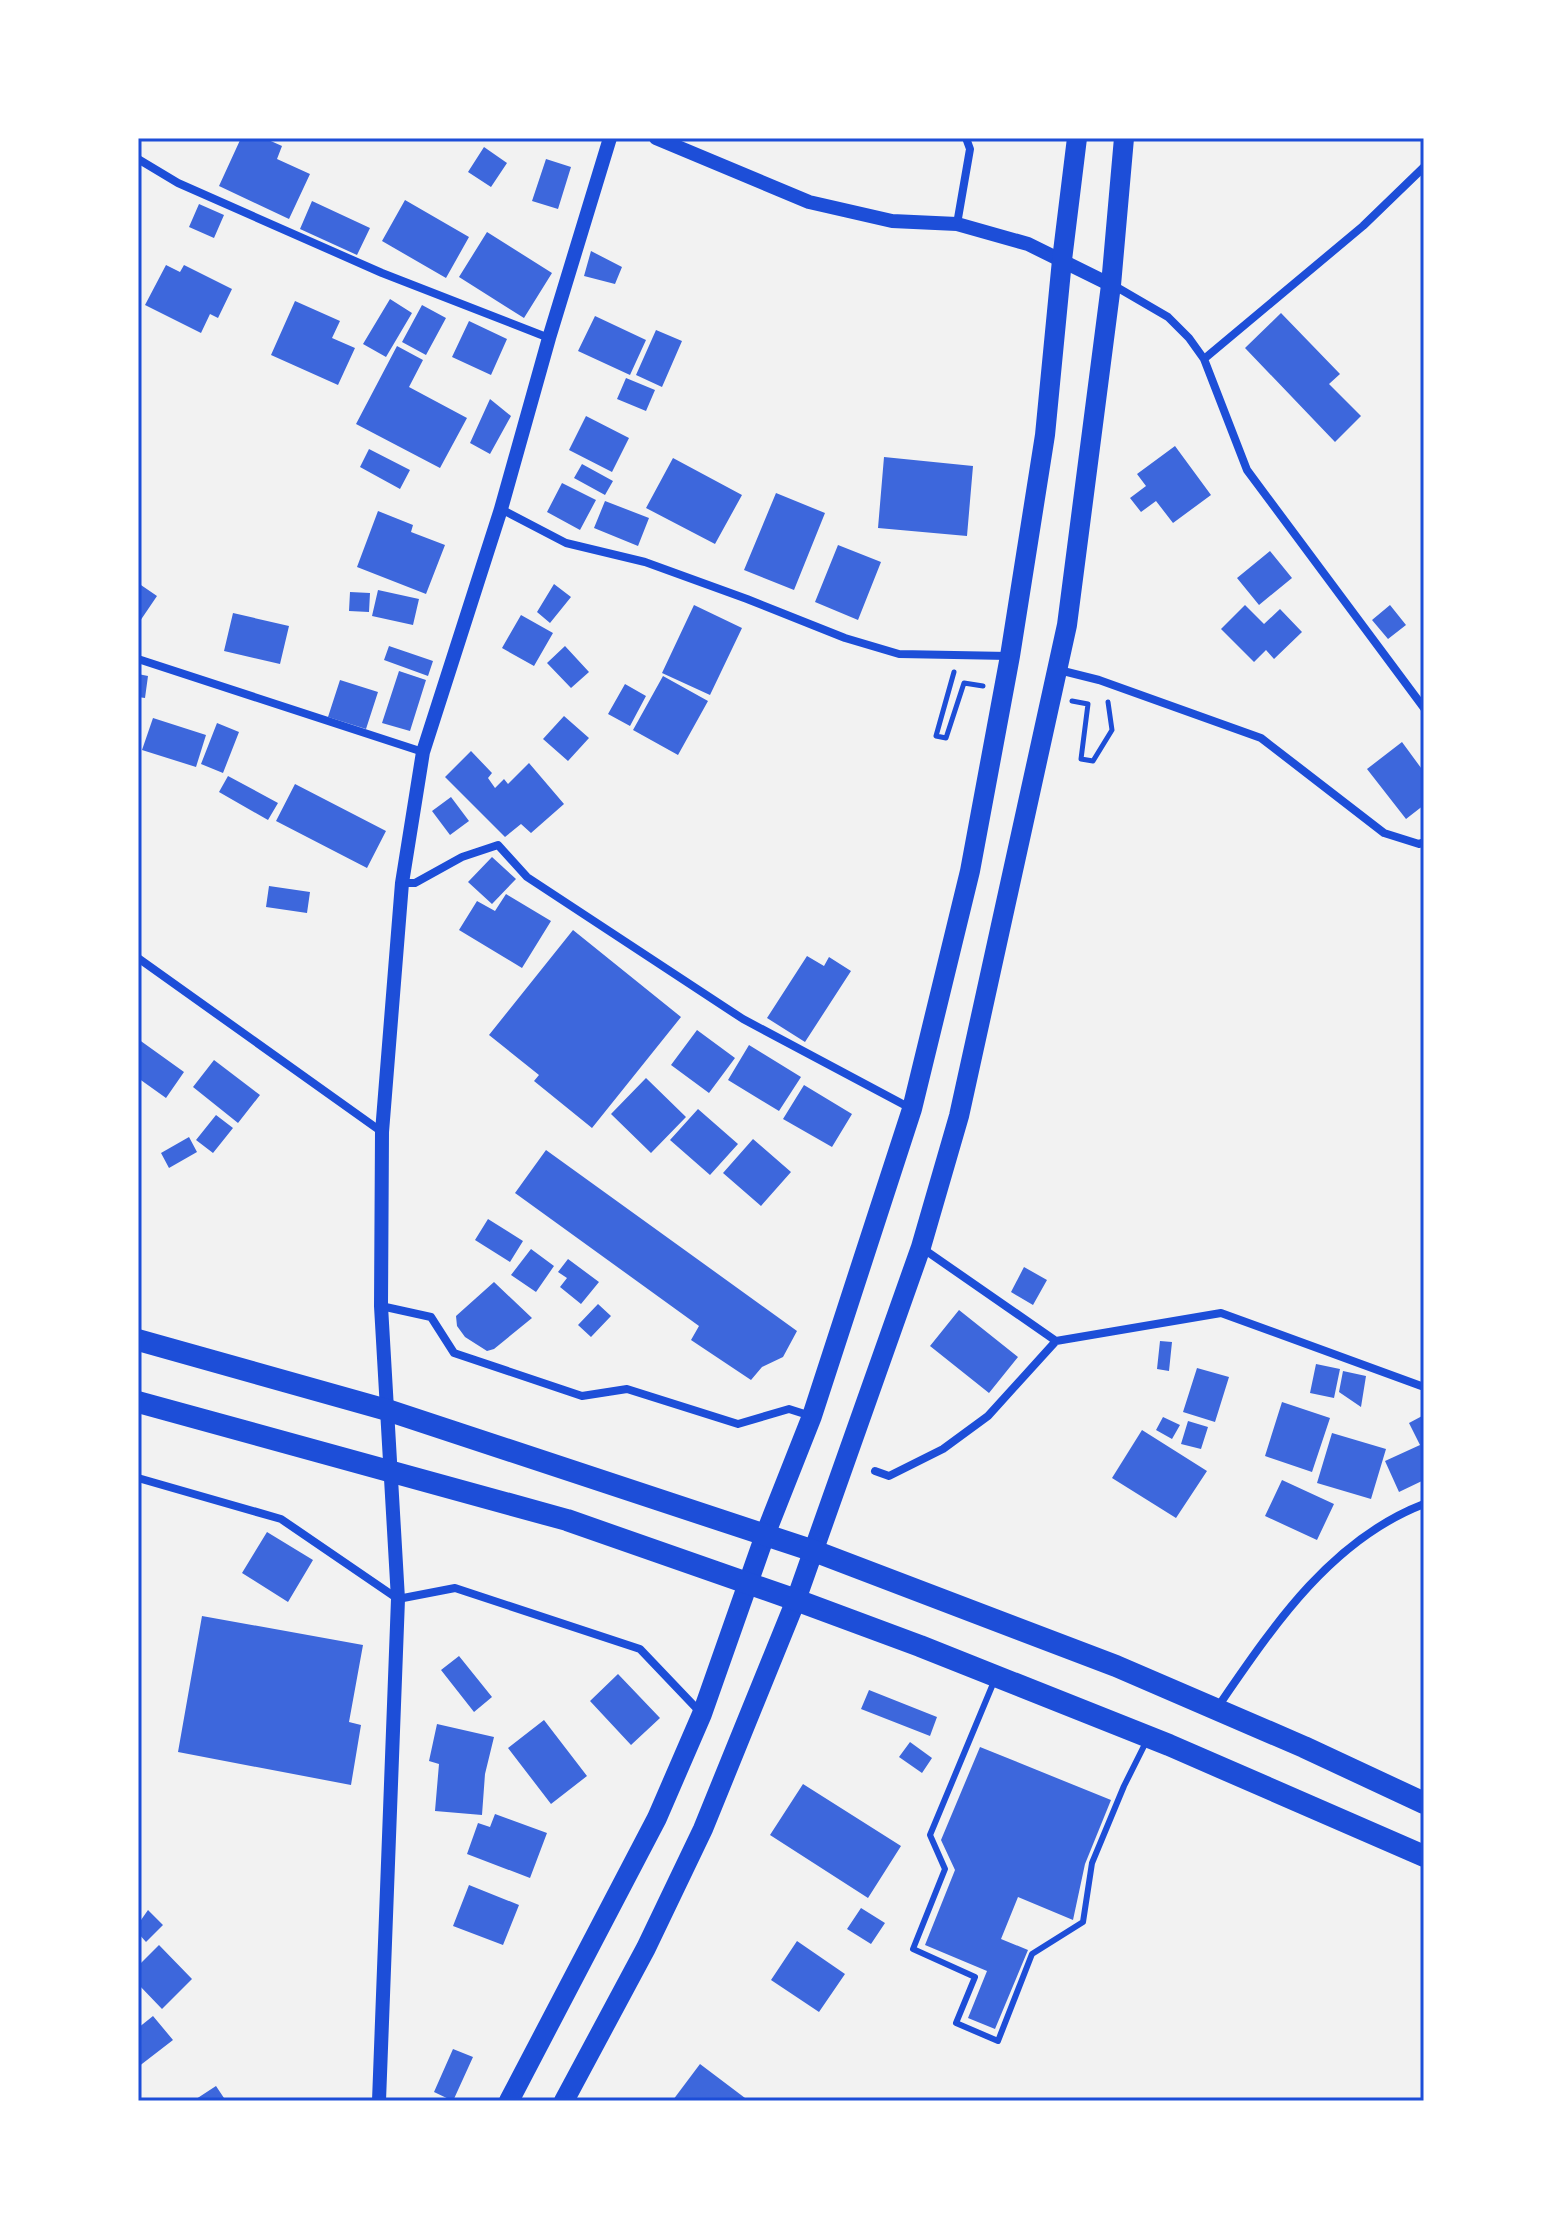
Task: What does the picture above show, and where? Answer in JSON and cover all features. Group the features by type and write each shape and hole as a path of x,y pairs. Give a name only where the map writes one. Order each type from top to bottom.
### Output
{"highway":[{"path":"138,1340 387,1410 814,1551 1116,1666 1424,1803"},
{"path":"138,1402 567,1520 749,1583 1148,1737 1424,1856"}],"main road":[{"path":"509,2101 657,1818 702,1714 765,1535 812,1416 912,1109 970,871 1010,656 1045,435 1077,138"},
{"path":"564,2101 646,1948 703,1829 796,1600 921,1247 959,1116 1059,670 1074,579 1111,285 1124,138"}],"street":[{"path":"379,2101 398,1599 381,1306 382,1132 402,883 423,752 501,509 610,138"},
{"path":"656,138 809,202 892,221 957,224 1028,244 1168,317 1204,359 1247,470 1424,708"},
{"path":"957,224 970,149 966,138"},
{"path":"138,159 178,183 382,273 549,338"},
{"path":"1204,359 1363,226 1424,167"},
{"path":"501,509 566,543 645,562 845,638 899,654 1010,656"},
{"path":"138,659 423,752"},
{"path":"1059,670 1099,680 1261,738 1384,833 1419,844 1424,842"},
{"path":"402,883 415,883 462,857 498,845 527,877 743,1019 912,1109"},
{"path":"138,958 382,1132"},
{"path":"921,1247 1056,1341"},
{"path":"381,1306 431,1317 454,1353 582,1396 627,1389 738,1424 789,1409 812,1416"},
{"path":"875,1471 889,1476 943,1449 988,1416 1056,1341 1221,1313 1424,1387"},
{"path":"138,1478 281,1519 398,1599 455,1588 640,1649 702,1714"},
{"path":"1216,1708 1281,1615 1355,1542 1402,1512 1424,1504"}],"lane":[{"path":"996,1676 930,1835 945,1869 913,1949 975,1977 956,2023 998,2041 1032,1954 1083,1922 1092,1863 1148,1737"}],"path":[{"path":"955,670 936,736 946,738 964,683"},
{"path":"1088,704 1081,759 1093,761 1112,730 1107,700"}],"building":[{"path":"241,138 264,138 282,146 277,159 310,174 289,219 219,186"},
{"path":"484,147 507,163 491,187 468,172"},
{"path":"546,159 571,167 558,209 532,201"},
{"path":"405,200 469,237 446,278 382,241"},
{"path":"312,201 370,228 357,255 300,229"},
{"path":"199,204 224,215 214,238 189,227"},
{"path":"487,232 552,273 524,318 459,277"},
{"path":"591,251 622,267 615,284 584,276"},
{"path":"166,265 180,272 184,265 232,289 218,318 210,314 201,333 145,305"},
{"path":"390,299 412,313 386,357 363,344"},
{"path":"295,301 340,321 332,338 355,348 338,385 271,355"},
{"path":"422,305 446,318 426,355 402,342"},
{"path":"1281,313 1340,374 1329,384 1361,416 1335,442 1245,348"},
{"path":"595,316 646,340 630,375 578,351"},
{"path":"469,321 507,339 491,375 452,357"},
{"path":"656,330 682,341 662,387 636,375"},
{"path":"397,346 423,360 409,387 467,418 440,468 356,424"},
{"path":"626,378 655,390 646,411 617,399"},
{"path":"490,399 511,416 490,454 470,443"},
{"path":"586,416 629,438 612,472 569,450"},
{"path":"1175,446 1211,495 1173,523 1156,501 1141,512 1130,498 1146,486 1137,474"},
{"path":"369,449 410,470 400,489 360,467"},
{"path":"884,457 973,466 967,536 878,528"},
{"path":"673,458 742,495 715,544 646,508"},
{"path":"582,464 613,481 605,495 574,478"},
{"path":"562,483 596,500 580,530 547,512"},
{"path":"776,493 825,513 794,590 744,570"},
{"path":"605,501 649,518 638,546 594,528"},
{"path":"378,511 413,525 411,532 445,545 426,594 357,567"},
{"path":"838,545 881,562 858,620 815,602"},
{"path":"1270,551 1292,578 1259,605 1237,578"},
{"path":"138,583 157,596 138,624"},
{"path":"554,584 571,597 550,623 537,612"},
{"path":"378,590 419,599 413,625 372,616"},
{"path":"350,592 370,593 369,612 349,611"},
{"path":"694,605 742,628 710,695 662,673"},
{"path":"1245,605 1264,624 1280,609 1302,632 1274,659 1266,650 1254,662 1221,629"},
{"path":"1390,605 1406,625 1388,639 1372,620"},
{"path":"233,613 289,626 280,664 224,651"},
{"path":"521,615 553,633 534,666 502,648"},
{"path":"389,646 433,661 428,676 384,660"},
{"path":"565,646 589,672 571,688 547,663"},
{"path":"399,671 426,680 410,731 382,723"},
{"path":"138,674 148,676 145,698 138,697"},
{"path":"663,676 708,701 678,755 633,730"},
{"path":"340,680 378,692 366,729 328,717"},
{"path":"625,684 646,696 630,726 608,714"},
{"path":"564,716 589,738 568,761 543,739"},
{"path":"153,718 206,735 196,767 142,750"},
{"path":"217,723 239,732 223,773 201,764"},
{"path":"1402,742 1424,772 1424,805 1406,819 1367,769"},
{"path":"471,751 492,773 488,778 495,788 504,779 508,784 529,763 564,804 531,833 521,824 505,837 445,777"},
{"path":"228,776 278,803 268,820 219,792"},
{"path":"295,784 386,831 367,868 276,821"},
{"path":"451,797 469,821 450,835 432,811"},
{"path":"492,857 516,879 492,904 468,882"},
{"path":"269,886 310,892 307,913 266,907"},
{"path":"506,894 551,921 522,968 459,930 477,901 495,911"},
{"path":"573,930 681,1017 592,1128 534,1081 539,1075 489,1035"},
{"path":"807,956 824,966 829,957 851,971 805,1042 767,1018"},
{"path":"697,1030 735,1058 709,1093 671,1065"},
{"path":"138,1039 184,1072 166,1098 138,1078"},
{"path":"749,1045 801,1077 779,1111 728,1080"},
{"path":"214,1060 260,1095 238,1123 193,1087"},
{"path":"646,1078 686,1117 651,1153 611,1114"},
{"path":"804,1085 852,1114 832,1147 783,1119"},
{"path":"698,1109 738,1144 710,1175 670,1140"},
{"path":"216,1115 233,1128 213,1153 196,1140"},
{"path":"189,1137 197,1152 169,1168 161,1153"},
{"path":"753,1139 791,1172 761,1206 723,1173"},
{"path":"546,1150 797,1331 783,1357 762,1367 751,1380 691,1340 699,1326 515,1193"},
{"path":"488,1219 523,1241 510,1262 475,1240"},
{"path":"531,1249 554,1266 536,1292 511,1275"},
{"path":"568,1259 599,1282 581,1304 560,1287 567,1278 558,1272"},
{"path":"1024,1267 1047,1280 1033,1305 1011,1292"},
{"path":"494,1282 532,1318 494,1349 487,1351 465,1337 457,1326 456,1316"},
{"path":"598,1304 611,1316 591,1337 578,1325"},
{"path":"959,1310 1018,1357 989,1393 930,1346"},
{"path":"1160,1341 1172,1342 1169,1371 1157,1369"},
{"path":"1316,1364 1340,1369 1334,1398 1310,1393"},
{"path":"1197,1368 1229,1377 1215,1422 1183,1412"},
{"path":"1343,1371 1366,1376 1361,1407 1339,1392"},
{"path":"1282,1402 1330,1418 1312,1472 1265,1456"},
{"path":"1424,1415 1424,1480 1399,1492 1385,1461 1420,1445 1409,1423"},
{"path":"1163,1417 1180,1425 1172,1439 1156,1430"},
{"path":"1188,1421 1208,1427 1201,1449 1181,1444"},
{"path":"1142,1430 1207,1471 1176,1518 1112,1478"},
{"path":"1332,1433 1386,1449 1371,1499 1317,1483"},
{"path":"1282,1480 1334,1504 1317,1540 1265,1516"},
{"path":"267,1532 313,1560 288,1602 242,1573"},
{"path":"202,1616 363,1645 349,1722 361,1725 351,1785 178,1752"},
{"path":"459,1656 492,1697 474,1712 441,1670"},
{"path":"618,1674 660,1718 631,1745 590,1701"},
{"path":"869,1690 937,1717 930,1736 861,1709"},
{"path":"544,1720 587,1776 551,1804 508,1748"},
{"path":"437,1724 494,1737 485,1774 482,1815 435,1811 439,1764 429,1761"},
{"path":"910,1742 932,1758 922,1773 899,1757"},
{"path":"980,1747 1111,1800 1085,1864 1073,1920 1018,1897 1001,1939 1028,1950 995,2029 968,2018 987,1971 925,1945 955,1870 941,1840"},
{"path":"803,1784 901,1846 868,1898 770,1835"},
{"path":"495,1814 547,1833 530,1878 467,1854 478,1823 490,1827"},
{"path":"469,1885 519,1905 503,1945 453,1926"},
{"path":"861,1908 885,1923 871,1944 847,1929"},
{"path":"148,1910 163,1925 146,1942 138,1933 138,1917 141,1920"},
{"path":"797,1941 845,1974 819,2012 771,1980"},
{"path":"159,1945 192,1979 162,2009 138,1984 138,1966"},
{"path":"153,2016 173,2040 138,2067 138,2028"},
{"path":"453,2049 473,2057 453,2101 434,2092"},
{"path":"700,2064 749,2101 673,2100"},
{"path":"216,2086 226,2101 193,2101"}]}
